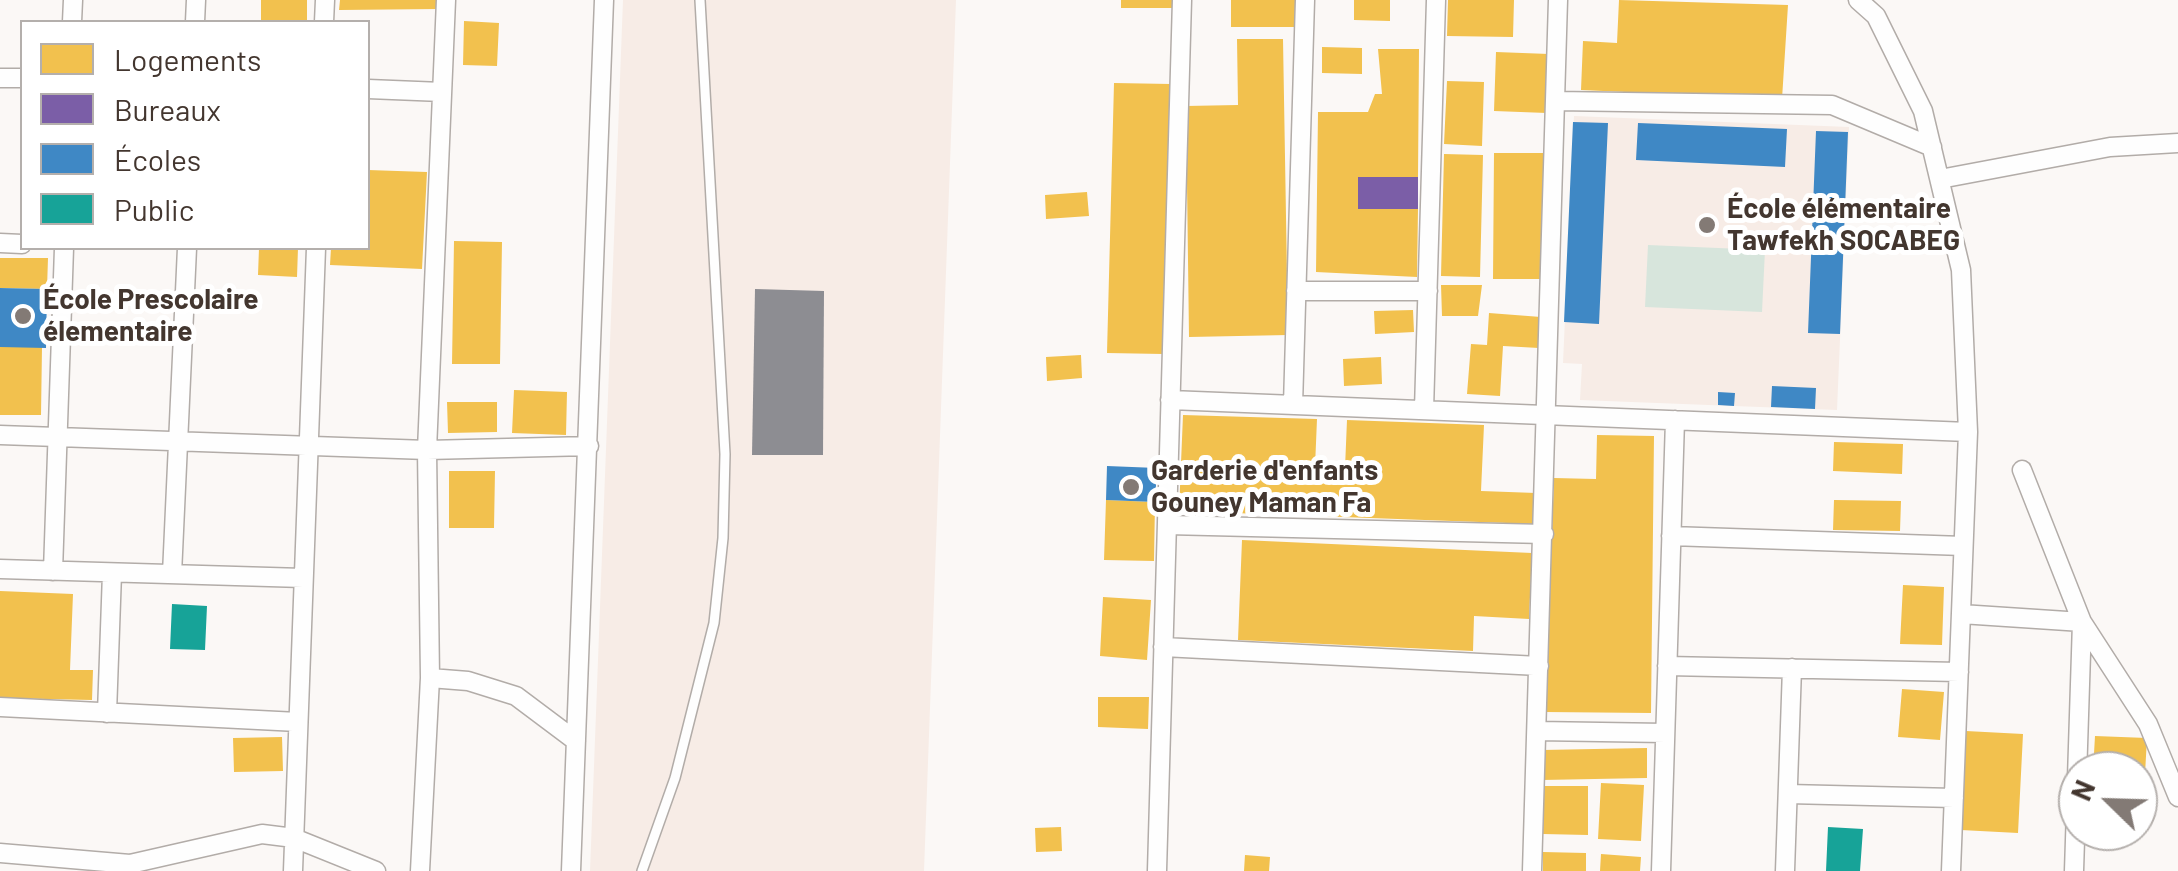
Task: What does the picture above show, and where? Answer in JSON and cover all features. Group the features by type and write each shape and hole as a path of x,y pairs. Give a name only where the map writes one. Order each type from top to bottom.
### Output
{"street":[{"path":"420,871 430,678 427,450 446,0"},
{"path":"572,871 604,0"},
{"path":"1157,871 1182,0"},
{"path":"1293,405 1305,0"},
{"path":"1424,410 1436,0"},
{"path":"1532,871 1558,0"},
{"path":"1857,0 1876,16 1924,111 1961,270 1968,432 1951,871"},
{"path":"370,90 442,92"},
{"path":"1556,101 1832,105 1932,146"},
{"path":"1940,179 2110,147 2178,143"},
{"path":"53,571 64,250"},
{"path":"172,574 187,250"},
{"path":"292,871 316,250"},
{"path":"1296,291 1428,291"},
{"path":"1170,400 1968,432"},
{"path":"1662,871 1675,420"},
{"path":"0,435 427,450 589,446"},
{"path":"2022,470 2082,622 2148,724 2178,797"},
{"path":"1167,525 1544,534"},
{"path":"1671,536 1964,546"},
{"path":"0,569 303,578"},
{"path":"107,712 112,572"},
{"path":"1961,614 2082,622"},
{"path":"2074,871 2082,622"},
{"path":"1164,647 1539,666"},
{"path":"1667,666 1958,672"},
{"path":"1785,871 1792,668"},
{"path":"430,678 468,681 516,696 576,741"},
{"path":"0,708 298,722"},
{"path":"1537,730 1665,733"},
{"path":"1788,794 1954,798"},
{"path":"0,853 130,864 262,834 294,838 376,871"}],"lane":[{"path":"642,871 674,778 714,623 723,538 725,454 700,0"}],"shaded area":[{"path":"623,0 956,0 924,871 590,871"},
{"name":"École élémentaire Tawfekh SOCABEG","path":"1574,116 1849,127 1837,410 1580,400 1582,364 1563,363"},
{"path":"1648,245 1765,250 1762,312 1645,307"}],"building: Logements":[{"path":"261,0 307,0 307,20 261,20"},
{"path":"340,0 437,0 438,9 339,10"},
{"path":"1121,0 1172,0 1172,8 1121,8"},
{"path":"1231,0 1296,0 1296,27 1231,27"},
{"path":"1354,0 1390,0 1390,21 1354,20"},
{"path":"1448,0 1514,0 1513,37 1447,36"},
{"path":"1619,0 1788,5 1782,99 1581,90 1583,41 1617,43"},
{"path":"464,21 499,23 497,66 463,65"},
{"path":"1237,39 1283,39 1288,335 1189,337 1186,106 1238,105"},
{"path":"1322,47 1362,48 1362,74 1322,73"},
{"path":"1378,49 1419,49 1418,177 1359,177 1358,209 1418,209 1417,277 1316,272 1318,112 1368,112 1375,94 1382,94"},
{"path":"1496,52 1549,54 1547,113 1494,111"},
{"path":"1447,81 1484,82 1482,146 1444,144"},
{"path":"1114,83 1171,84 1163,354 1107,353"},
{"path":"1494,153 1544,153 1543,279 1493,279"},
{"path":"1444,154 1483,155 1480,277 1441,276"},
{"path":"370,170 427,172 422,269 330,265 331,250 370,250"},
{"path":"1087,192 1089,216 1046,219 1045,195"},
{"path":"454,241 502,242 500,364 452,364"},
{"path":"259,250 298,250 297,277 258,275"},
{"path":"0,258 48,258 47,289 0,288"},
{"path":"1441,285 1482,285 1478,316 1442,316"},
{"path":"1413,310 1414,332 1375,334 1374,311"},
{"path":"1489,313 1541,317 1539,348 1503,346 1500,396 1467,394 1471,344 1487,345"},
{"path":"0,347 42,347 41,415 0,415"},
{"path":"1081,355 1082,378 1047,381 1046,357"},
{"path":"1381,357 1382,384 1344,386 1343,359"},
{"path":"514,390 567,392 566,435 512,433"},
{"path":"447,402 497,402 497,432 448,433"},
{"path":"1183,415 1317,419 1315,467 1345,468 1347,420 1484,425 1481,491 1536,493 1534,524 1179,511"},
{"path":"1597,435 1654,436 1651,713 1545,712 1554,478 1596,479"},
{"path":"1834,442 1903,444 1902,474 1833,471"},
{"path":"449,471 495,471 494,528 449,528"},
{"path":"1106,500 1155,502 1154,561 1104,560"},
{"path":"1834,500 1901,501 1900,531 1833,530"},
{"path":"1242,540 1532,553 1529,619 1474,616 1473,651 1238,640"},
{"path":"1903,585 1944,587 1942,645 1900,644"},
{"path":"0,591 73,594 70,670 93,670 92,700 0,698"},
{"path":"1103,597 1151,600 1147,660 1100,656"},
{"path":"1902,689 1944,692 1940,740 1898,737"},
{"path":"1098,697 1149,697 1148,729 1098,727"},
{"path":"1966,731 2023,734 2018,833 1961,830"},
{"path":"2095,736 2147,738 2146,751 2094,751"},
{"path":"282,737 283,771 234,772 233,738"},
{"path":"1647,748 1647,778 1542,780 1542,750"},
{"path":"1601,783 1644,785 1641,841 1598,839"},
{"path":"1544,786 1588,786 1588,835 1543,834"},
{"path":"1061,827 1062,851 1036,852 1035,828"},
{"path":"1543,852 1586,853 1586,871 1543,871"},
{"path":"1601,854 1641,857 1640,871 1600,871"},
{"path":"1245,855 1270,857 1269,871 1244,871"}],"building: Bureaux":[{"path":"1358,177 1418,177 1418,209 1358,209"}],"building: Écoles":[{"path":"1573,122 1608,123 1599,324 1564,322"},
{"path":"1638,123 1787,129 1785,167 1636,160"},
{"path":"1816,131 1848,132 1840,334 1808,333"},
{"path":"0,288 47,289 46,348 0,347"},
{"path":"1772,386 1816,388 1815,409 1771,407"},
{"path":"1718,392 1735,393 1734,406 1718,405"},
{"path":"1107,466 1157,468 1155,502 1106,500"}],"building: Public":[{"path":"172,604 207,606 205,650 170,649"},
{"path":"1828,827 1863,829 1860,871 1826,871"}],"building: Industrie":[{"path":"755,289 824,291 823,455 752,455"}],"place":[{"name":"École élémentaire Tawfekh SOCABEG","path":"1707,225"},
{"name":"École Prescolaire élementaire","path":"23,316"},
{"name":"Garderie d'enfants Gouney Maman Fa","path":"1131,487"}]}
